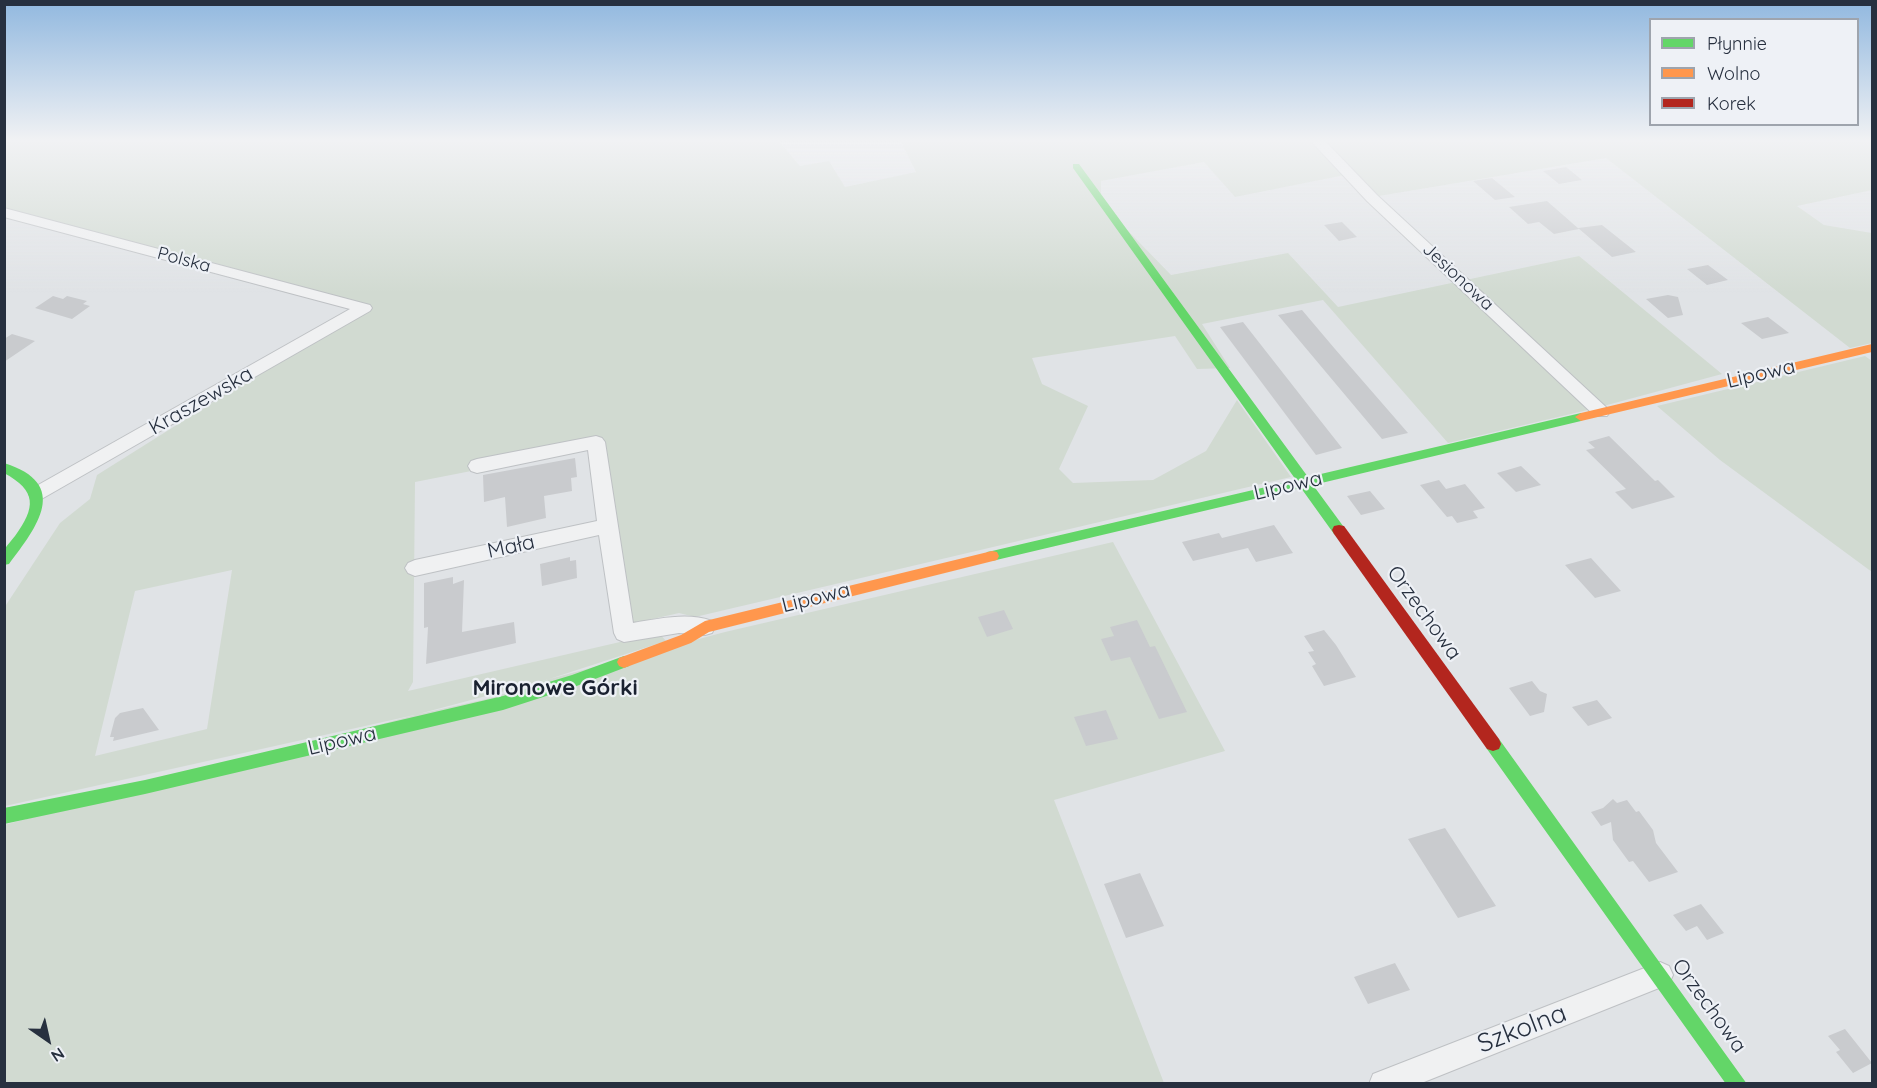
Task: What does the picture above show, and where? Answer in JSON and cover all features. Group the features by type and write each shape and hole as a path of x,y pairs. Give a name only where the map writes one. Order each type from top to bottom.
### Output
{"street":[{"name":"Orzechowa","path":"1094,191 1738,1083"},
{"name":"Jesionowa","path":"1365,191 1601,412"},
{"name":"Polska","path":"4,212 364,308"},
{"name":"Kraszewska","path":"38,494 364,308"},
{"name":"Lipowa","path":"607,526 624,633 679,626 705,627 827,595 1872,348"},
{"path":"477,466 596,442 607,526"},
{"path":"4,467 27,477 35,486 39,505 36,514 4,560"},
{"name":"Mała","path":"415,568 607,526"},
{"name":"Lipowa","path":"4,816 145,787 503,703 574,681 686,639 705,627"},
{"name":"Szkolna","path":"1383,1083 1660,975"}],"shaded area":[{"path":"5,191 1101,191 1101,203 1171,275 1288,253 1338,307 1579,256 1722,374 1596,408 1448,443 1323,300 1202,324 1230,368 1197,369 1175,336 1032,358 1042,384 1088,406 1059,469 1073,483 1153,480 1206,451 1237,400 1291,477 695,617 679,613 631,624 604,445 415,482 413,682 408,691 659,633 666,641 491,698 5,806 4,608 60,523 90,499 97,475 363,308 5,213","holes":["232,570 207,729 95,756 135,591"]},
{"path":"1229,191 1266,191 1235,197"},
{"path":"1374,191 1410,191 1379,196"},
{"path":"1648,191 1868,191 1797,206 1824,225 1872,233 1872,343 1850,348"},
{"path":"1865,356 1872,361 1872,572 1720,460 1657,406"},
{"path":"1113,542 1225,751 1054,800 1164,1083 5,1083 4,825 725,632"}],"building":[{"path":"1484,191 1507,191 1515,197 1495,200"},
{"path":"1547,201 1579,229 1554,234 1539,222 1528,224 1509,207"},
{"path":"1342,222 1357,237 1339,241 1324,225"},
{"path":"1602,225 1636,252 1612,257 1578,228"},
{"path":"1708,265 1728,280 1707,285 1687,269"},
{"path":"1668,295 1678,297 1683,315 1668,318 1646,299"},
{"path":"53,296 63,299 67,296 87,301 83,304 90,306 72,319 35,308"},
{"path":"1302,310 1408,433 1382,439 1278,315"},
{"path":"1768,317 1789,333 1762,339 1741,323"},
{"path":"1243,322 1342,448 1316,455 1220,327"},
{"path":"12,334 35,341 4,362 4,339"},
{"path":"1609,436 1655,481 1658,480 1675,497 1632,509 1615,492 1626,489 1586,450 1595,448 1588,442"},
{"path":"575,458 577,477 571,478 572,491 544,496 546,518 507,527 505,497 484,502 483,475"},
{"path":"1521,466 1541,485 1516,492 1497,473"},
{"path":"1439,480 1446,489 1465,484 1485,508 1473,511 1478,518 1457,523 1452,516 1447,517 1420,485"},
{"path":"1370,491 1385,509 1361,515 1347,496"},
{"path":"1274,525 1293,553 1256,562 1248,548 1193,561 1182,542 1219,533 1222,538"},
{"path":"570,557 570,561 576,560 577,578 542,586 540,564"},
{"path":"1591,558 1621,591 1595,598 1565,565"},
{"path":"453,577 453,584 464,580 462,632 514,622 516,643 426,664 428,627 424,628 424,583"},
{"path":"1004,610 1013,629 987,637 978,617"},
{"path":"1137,620 1150,647 1155,646 1187,712 1159,719 1130,657 1111,661 1101,639 1114,636 1110,627"},
{"path":"1324,630 1356,677 1324,686 1312,666 1316,664 1308,652 1314,651 1304,636"},
{"path":"1532,681 1540,691 1547,694 1544,712 1530,716 1509,688"},
{"path":"1597,700 1612,718 1588,726 1572,707"},
{"path":"143,708 159,730 113,741 114,737 110,737 115,718 120,713"},
{"path":"1106,710 1118,739 1086,746 1074,717"},
{"path":"1613,799 1617,803 1627,800 1636,812 1639,811 1653,830 1656,843 1678,872 1649,882 1633,861 1629,862 1613,840 1611,822 1601,826 1591,812 1603,808"},
{"path":"1445,828 1496,906 1458,918 1408,839"},
{"path":"1140,873 1164,926 1126,938 1104,884"},
{"path":"1701,904 1724,933 1707,940 1697,926 1686,931 1673,915"},
{"path":"1395,963 1410,990 1368,1004 1354,977"},
{"path":"1845,1029 1872,1063 1853,1073 1836,1052 1840,1050 1828,1036"}],"traffic: fast":[{"path":"1094,191 1339,530"},
{"path":"992,556 1581,417"},
{"path":"4,467 22,477 33,487 37,498 37,509 32,521 4,560"},
{"path":"4,816 145,787 503,703 574,681 624,662"},
{"path":"1493,744 1738,1084"}],"traffic: slow":[{"path":"1581,417 1872,348"},
{"path":"624,662 686,639 705,627 992,556"}],"traffic: jam":[{"path":"1339,530 1493,744"}],"district":[{"name":"Mironowe Górki","path":"555,688"}]}
